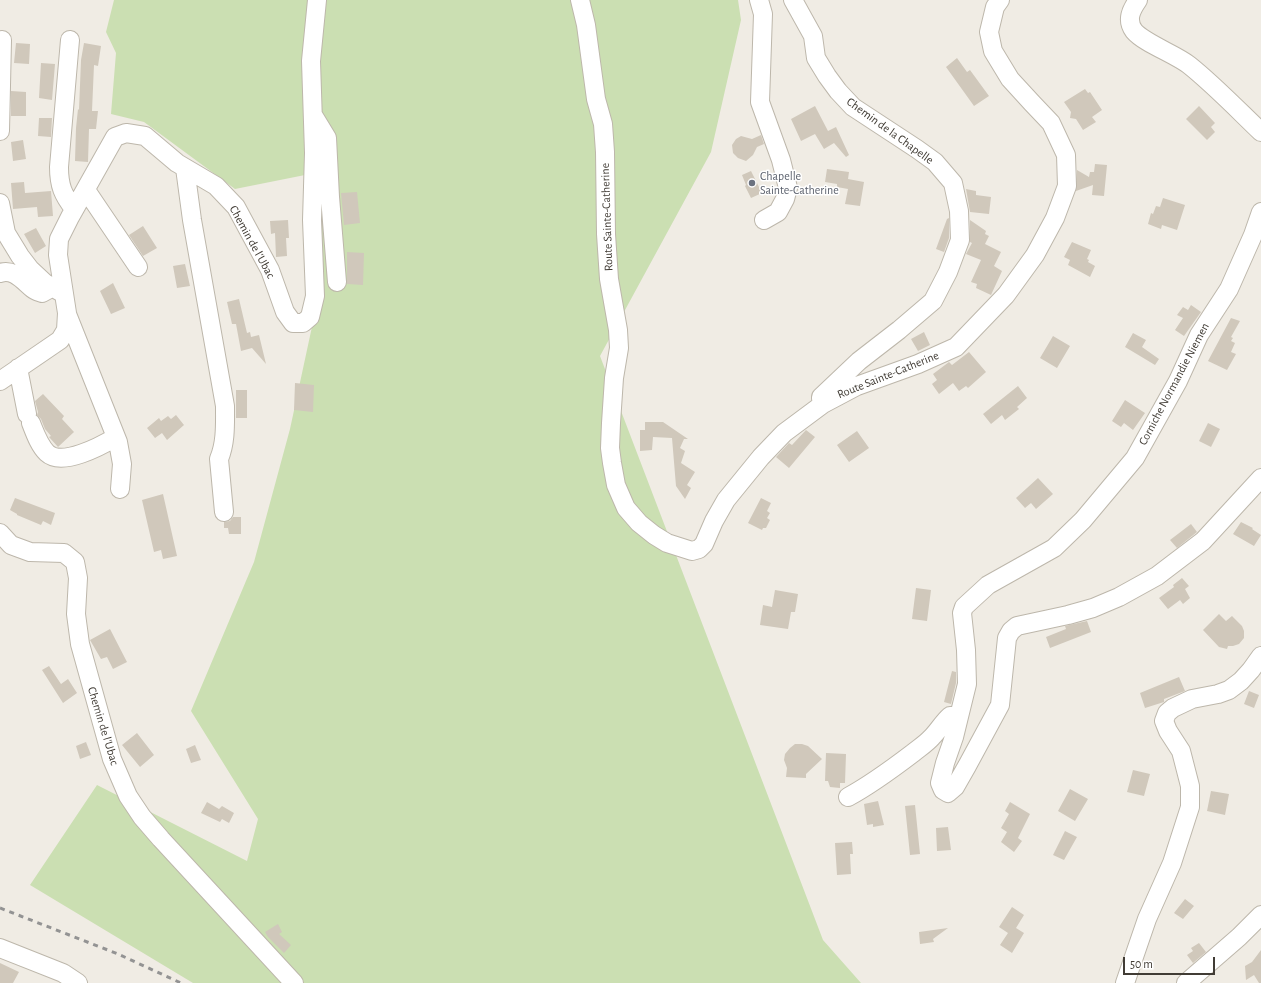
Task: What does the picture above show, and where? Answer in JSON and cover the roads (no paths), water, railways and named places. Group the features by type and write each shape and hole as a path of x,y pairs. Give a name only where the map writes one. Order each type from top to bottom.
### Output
{"street":[{"name":"Chemin de l'Ubac","path":"0,381 60,340 66,330 67,313 59,291 59,239 74,209 115,137 126,133 145,136 177,163 216,186 236,207 270,270 285,312 293,323 303,324 310,317 315,296 312,220 314,153 311,61 317,0"},
{"name":"Route Sainte-Catherine","path":"580,0 587,32 596,99 603,124 605,152 606,234 609,279 618,330 619,348 614,378 610,448 616,485 626,508 638,523 667,543 692,551 699,549 704,544 714,521 726,500 761,457 784,433 823,404 857,386 918,364 956,347 1006,295 1035,255 1056,218 1067,186 1066,154 1051,123 1010,79 993,51 989,32 995,7 1000,0"},
{"path":"759,0 763,14 760,102 781,160 788,188 785,199 778,212 764,220"},
{"name":"Chemin de la Chapelle","path":"793,0 813,36 816,58 838,91 853,107 935,162 953,183 959,211 960,240 948,272 933,301 859,361 821,397 823,404"},
{"path":"1138,0 1130,11 1130,22 1134,31 1188,64 1261,132"},
{"path":"0,131 2,40"},
{"path":"70,40 59,181 65,198 74,209"},
{"path":"313,114 327,138 337,282"},
{"path":"185,168 192,220 225,406 223,451 219,459 224,512"},
{"path":"86,190 138,267"},
{"path":"0,203 6,233 20,256 30,269 45,283 59,291"},
{"name":"Corniche Normandie Niemen","path":"1261,212 1230,289 1199,334 1178,381 1135,458 1083,520 1054,548 988,585 964,607 962,613 966,650 967,684 954,737 940,783 943,790 948,793 955,787 1000,705 1007,638 1011,631 1018,626 1093,608 1118,597 1157,576 1203,541 1261,478"},
{"path":"0,273 3,272 14,274 23,279 34,290 42,293 59,291"},
{"path":"67,313 116,437 122,464 120,489"},
{"path":"18,368 29,419 37,439 47,453 57,458 67,458 101,446 116,437"},
{"name":"Chemin de l'Ubac","path":"0,533 11,545 30,552 64,553 75,562 78,578 76,614 80,644 112,759 128,796 142,817 156,833 294,983"},
{"path":"1125,983 1147,919 1172,863 1190,807 1190,786 1180,751 1164,721 1167,714 1174,708 1192,699 1218,694 1229,690 1246,676 1261,656"},
{"path":"848,797 892,770 933,737 944,721 950,716 958,716"},
{"path":"1186,983 1240,937 1261,915"},
{"path":"0,948 70,976 78,983"},
{"path":"54,969 62,977 65,983"}],"railway":[{"path":"0,908 118,954 181,983"}],"place":[{"name":"Chapelle Sainte-Catherine","path":"752,183"}]}
